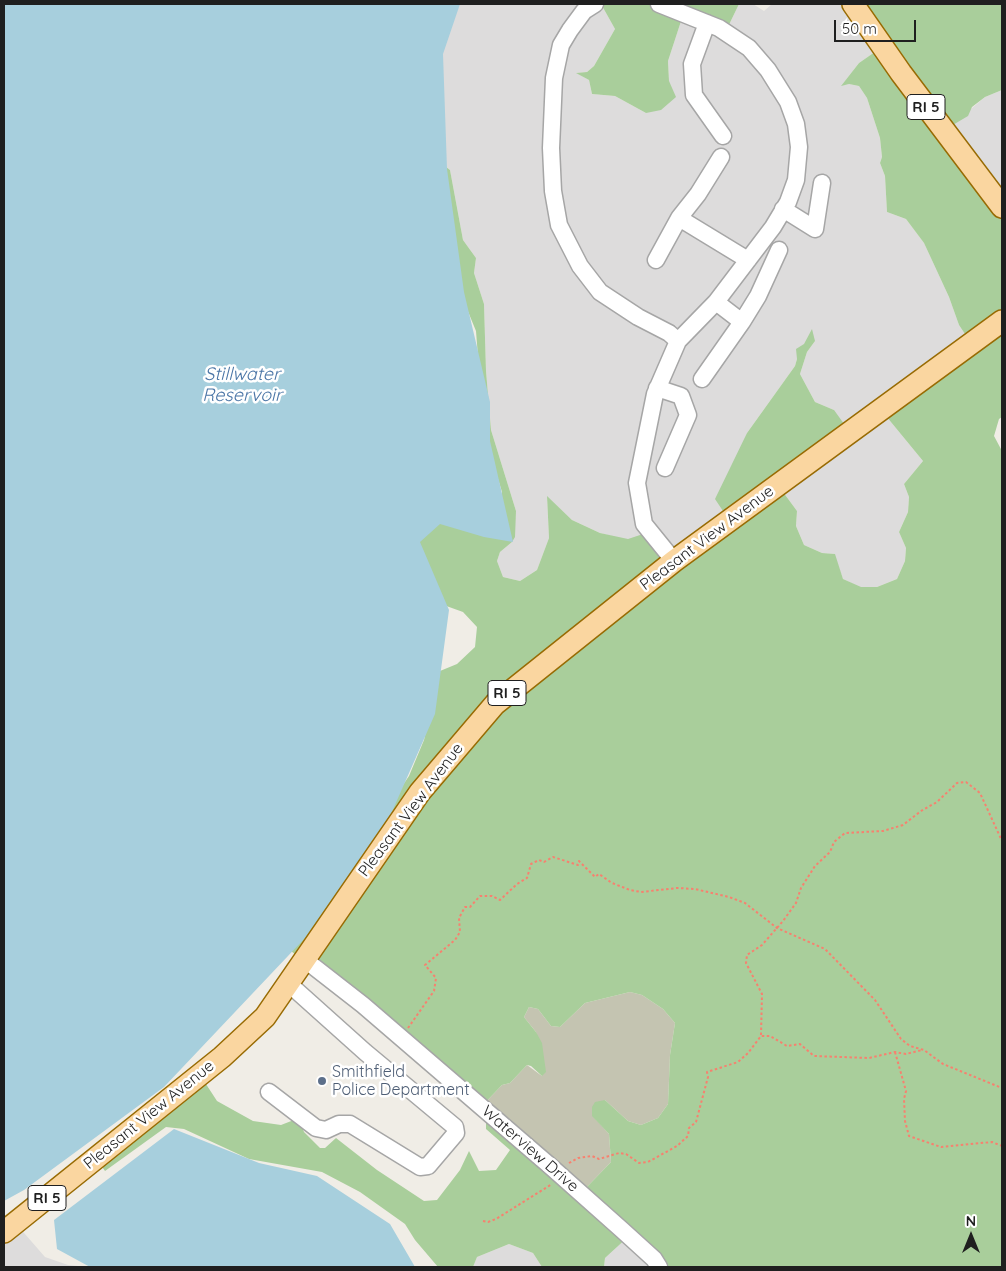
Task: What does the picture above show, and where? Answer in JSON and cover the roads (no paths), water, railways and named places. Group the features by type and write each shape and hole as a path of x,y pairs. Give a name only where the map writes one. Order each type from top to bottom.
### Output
{"main road":[{"name":"RI 5","path":"853,4 1002,208"},
{"name":"Pleasant View Avenue","path":"4,1232 222,1058 265,1017 420,792 495,704 545,662 674,561 1002,321"}],"street":[{"path":"595,4 584,11 561,45 554,78 551,120 552,177 559,225 580,266 600,292 631,313 669,332 678,341"},
{"path":"659,4 707,23 749,48 768,70 788,102 796,124 799,158 796,180 783,209 716,302 678,341 657,388 644,437 637,483 644,524 674,561"},
{"path":"707,23 692,64 694,95 723,136"},
{"path":"656,260 679,218 698,194 721,156"},
{"path":"783,209 815,229 822,183"},
{"path":"679,218 748,260"},
{"path":"702,379 758,296 779,250"},
{"path":"716,302 742,322"},
{"path":"657,388 681,396 688,415 665,468"},
{"name":"Waterview Drive","path":"304,959 401,1038 560,1175 641,1247 659,1267"},
{"path":"269,1092 316,1128 326,1130 339,1124 350,1124 420,1167 428,1166 456,1133 455,1127 365,1052 288,983"}],"water":[{"name":"Stillwater Reservoir","path":"4,4 460,4 443,54 447,169 464,292 490,402 490,441 513,542 484,537 440,524 420,542 449,610 435,714 391,814 305,938 164,1087 24,1190 4,1201"},
{"path":"174,1129 259,1163 317,1176 390,1224 415,1267 90,1267 57,1249 54,1220"}],"place":[{"name":"Smithfield Police Department","path":"322,1081"}]}
